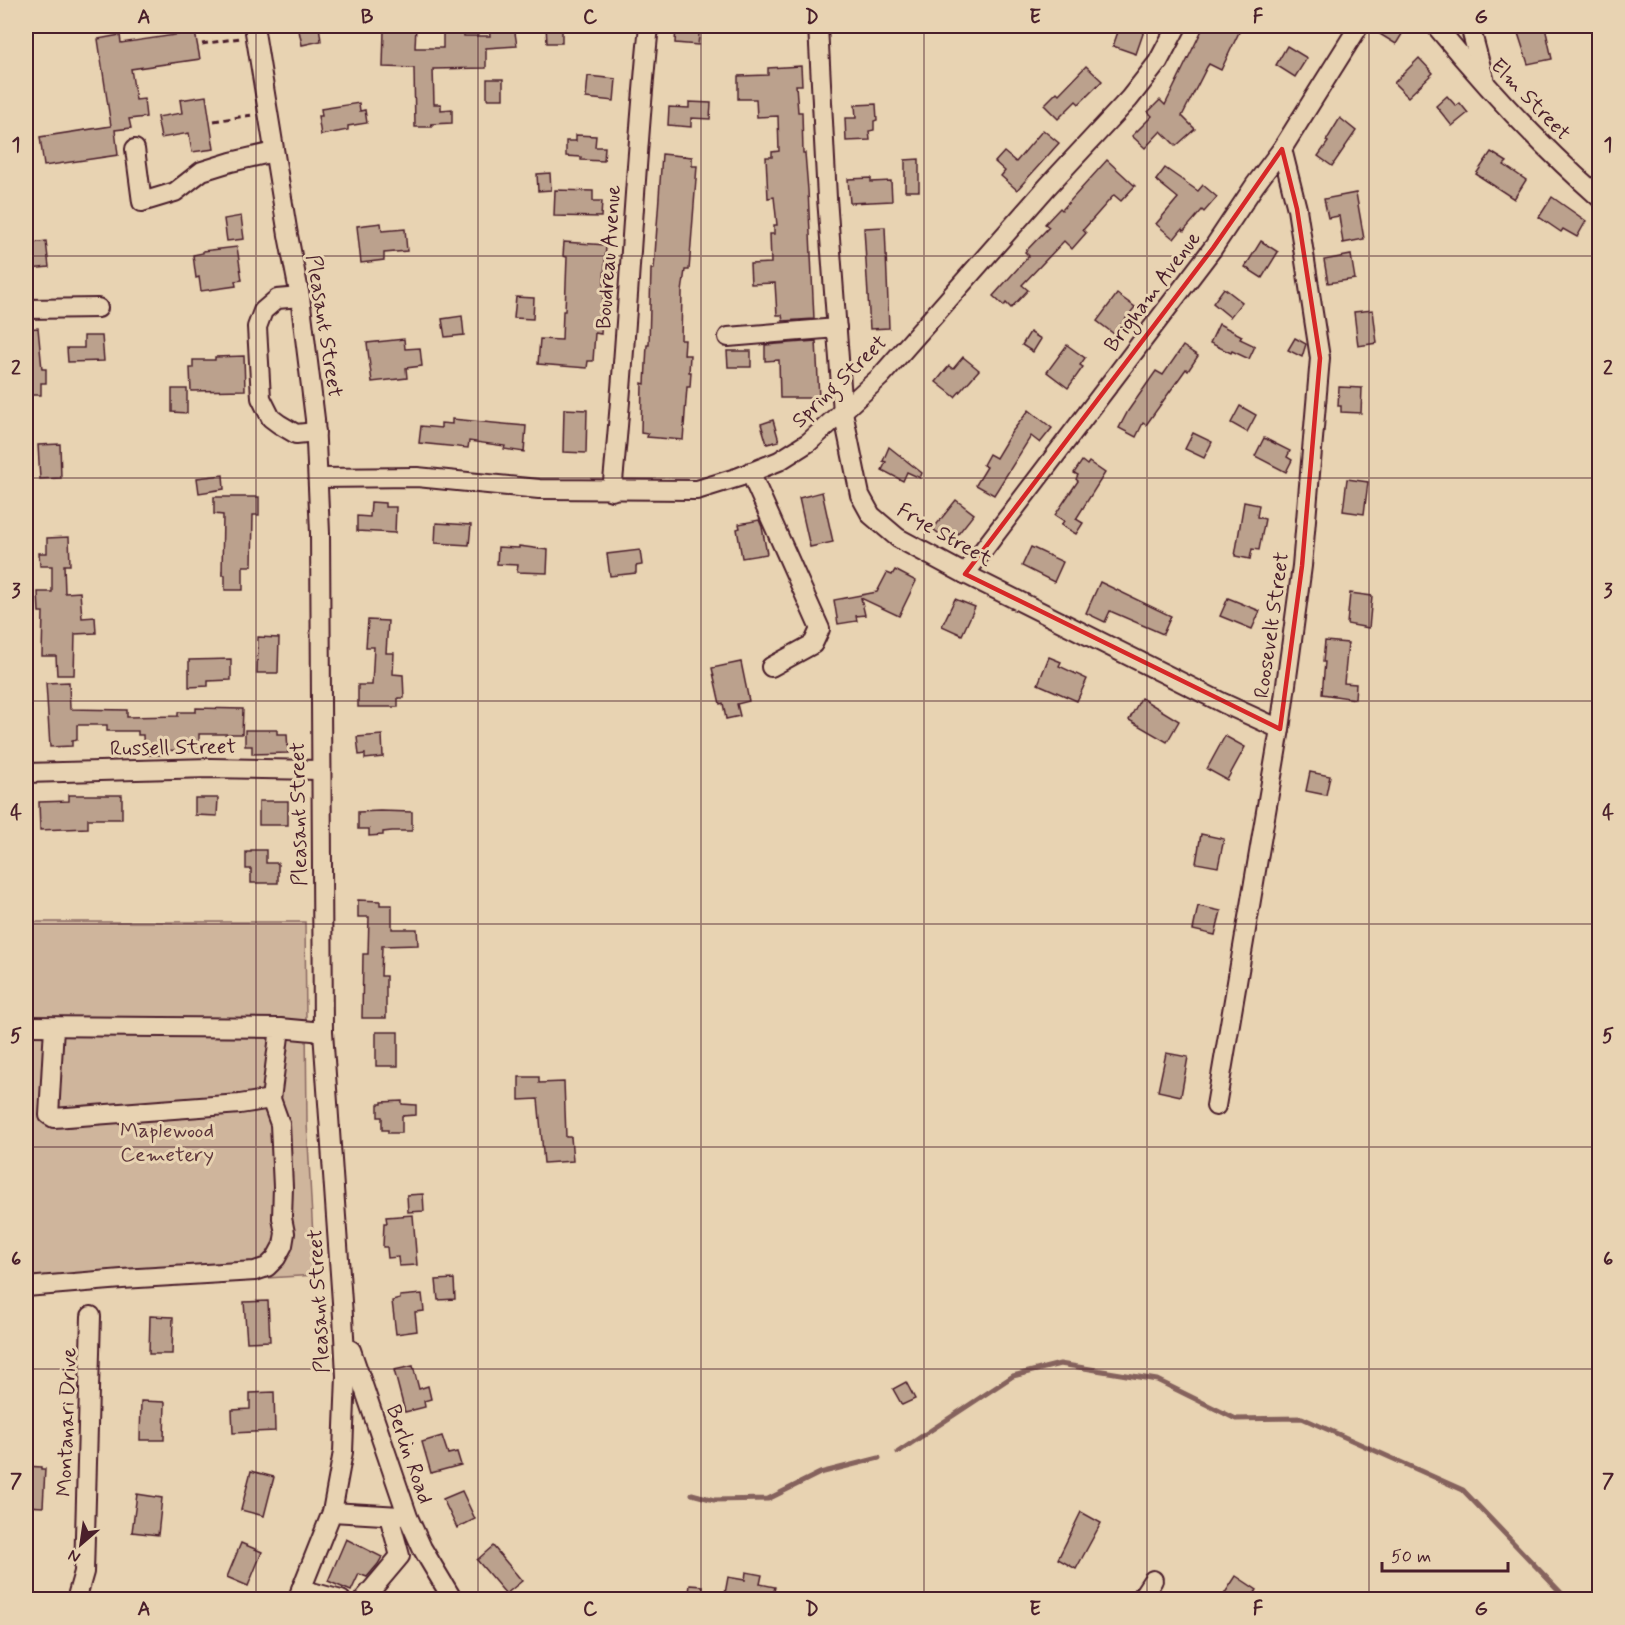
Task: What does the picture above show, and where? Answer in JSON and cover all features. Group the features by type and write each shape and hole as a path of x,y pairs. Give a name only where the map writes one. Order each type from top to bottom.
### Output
{"street":[{"name":"Boudreau Avenue","path":"612,491 622,396 627,280 649,26"},
{"name":"Frye Street","path":"818,26 827,198 843,412 860,495 871,515 898,538 965,574 1223,703 1280,729"},
{"name":"Spring Street","path":"318,478 417,477 539,489 697,490 779,460 809,442 880,377 1129,99 1158,62 1177,26"},
{"name":"Brigham Avenue","path":"965,574 1213,248 1282,149 1359,26"},
{"name":"Elm Street","path":"1436,26 1537,140 1599,198"},
{"path":"1470,26 1486,84"},
{"name":"Pleasant Street","path":"248,32 274,152 294,274 300,297 312,381 318,478 323,1032 343,1316 345,1413 343,1452 332,1512 299,1594"},
{"path":"135,148 142,202 176,192 202,171 274,152"},
{"name":"Roosevelt Street","path":"1216,1106 1280,729 1302,566 1320,358 1297,209 1282,149"},
{"path":"300,297 277,299 264,311 257,327 261,398 271,418 279,424 296,434 316,432"},
{"path":"26,309 98,308"},
{"path":"728,337 837,328"},
{"path":"750,472 820,629 813,644 771,667"},
{"name":"Russell Street","path":"26,773 210,768 321,770"},
{"path":"26,1026 280,1028 323,1032"},
{"path":"54,1027 49,1115 54,1118 240,1104 271,1099"},
{"path":"26,1287 267,1268 283,1245 285,1233 282,1218 280,1124 271,1099 280,1028"},
{"name":"Montanari Drive","path":"76,1599 84,1572 91,1316"},
{"name":"Berlin Road","path":"343,1316 355,1365 408,1517 422,1548 453,1599"},
{"path":"332,1512 408,1517"},
{"path":"363,1599 400,1556 389,1516"},
{"path":"1140,1599 1153,1580"},
{"path":"299,1594 341,1599"}],"path":[{"path":"202,44 248,32"},
{"path":"214,121 254,115"}],"highlighted area":[{"path":"1282,149 1297,209 1320,358 1302,566 1280,729 965,574 1213,248"}],"green space":[{"name":"Maplewood Cemetery","path":"26,922 305,922 307,1123 315,1275 26,1293"}],"building":[{"path":"298,26 319,26 321,41 302,45"},
{"path":"388,26 416,26 415,48 443,48 443,26 464,26 464,36 490,36 489,26 514,26 517,46 486,48 486,68 433,69 434,104 441,104 441,110 452,109 452,123 431,124 432,127 415,127 414,68 383,67 384,30 388,30"},
{"path":"546,26 562,26 562,43 547,43"},
{"path":"676,26 700,26 698,45 675,43"},
{"path":"1120,26 1145,28 1136,54 1113,46"},
{"path":"1204,26 1242,26 1221,70 1209,64 1182,116 1195,129 1176,146 1161,131 1145,148 1132,136 1152,116 1148,112 1160,100 1165,105"},
{"path":"1370,26 1407,26 1396,44"},
{"path":"1545,27 1552,59 1528,64 1518,33"},
{"path":"195,32 200,59 131,69 136,100 144,99 146,117 129,119 131,128 115,130 118,155 44,166 40,137 111,126 98,39 120,35 121,43"},
{"path":"1287,46 1307,58 1295,77 1276,65"},
{"path":"1419,58 1433,73 1408,97 1394,83"},
{"path":"801,66 802,85 796,85 798,112 802,112 803,153 805,153 808,190 814,319 783,321 782,315 777,315 775,283 751,284 750,264 771,263 770,234 774,234 774,225 777,225 774,197 768,198 766,157 772,157 772,152 779,151 778,116 757,117 756,99 738,99 738,76 768,75 768,68"},
{"path":"1086,66 1102,81 1079,104 1076,101 1058,119 1044,105 1057,92 1059,94"},
{"path":"588,76 616,79 614,101 586,98"},
{"path":"487,79 503,79 503,99 487,99"},
{"path":"206,96 214,149 192,152 189,133 161,138 157,117 182,113 180,100"},
{"path":"1447,96 1456,106 1460,103 1468,113 1452,126 1436,106"},
{"path":"689,102 711,103 710,119 691,118 691,127 668,125 669,107 689,108"},
{"path":"359,103 360,111 365,110 367,123 348,126 348,130 321,135 318,116 322,116 321,109"},
{"path":"876,104 877,120 874,121 874,130 869,131 870,140 846,141 845,118 856,118 855,105"},
{"path":"1340,118 1356,131 1332,166 1318,156"},
{"path":"1043,130 1059,143 1017,190 1001,176 1005,171 995,162 1004,152 1016,162"},
{"path":"576,135 596,136 595,147 605,147 604,161 581,160 581,157 566,156 566,141 576,141"},
{"path":"1491,152 1507,162 1504,165 1526,180 1514,199 1476,174"},
{"path":"662,154 692,157 692,166 697,166 689,270 685,270 682,292 681,340 685,340 684,355 690,355 689,372 691,372 690,387 687,387 683,440 647,437 648,434 641,433 642,383 645,384 647,345 649,345 651,269 654,269"},
{"path":"919,159 919,191 905,191 905,160"},
{"path":"1107,160 1135,186 1121,201 1114,195 1083,230 1086,233 1072,249 1064,241 1022,285 1028,290 1011,308 1006,303 1004,306 993,296 1029,256 1025,252 1049,227 1045,224 1060,208 1062,210"},
{"path":"1165,168 1198,191 1203,185 1217,197 1174,239 1156,224 1178,198 1156,180"},
{"path":"550,173 551,190 538,191 537,174"},
{"path":"871,178 871,182 891,181 892,201 850,203 848,179"},
{"path":"555,190 593,191 593,201 602,201 601,217 554,216"},
{"path":"1356,193 1364,239 1343,243 1339,216 1328,218 1324,199"},
{"path":"1552,197 1586,221 1577,237 1563,229 1561,232 1539,217"},
{"path":"241,216 244,239 227,241 224,219"},
{"path":"381,223 382,231 405,229 407,251 384,253 384,260 361,263 357,226"},
{"path":"885,227 889,328 870,329 864,228"},
{"path":"46,241 49,267 30,269 26,244"},
{"path":"1261,241 1278,252 1262,278 1245,267"},
{"path":"564,242 606,245 601,334 595,333 593,361 588,361 587,368 538,364 540,339 562,340 567,257 563,256"},
{"path":"237,247 242,280 235,281 236,286 201,291 199,277 196,278 193,255 203,253 203,251"},
{"path":"1351,255 1355,279 1328,283 1324,260"},
{"path":"1224,288 1242,302 1230,317 1213,303"},
{"path":"1117,294 1135,307 1114,334 1097,321"},
{"path":"516,297 534,298 533,319 514,318"},
{"path":"1373,310 1377,343 1358,346 1354,312"},
{"path":"462,316 464,335 445,337 442,319"},
{"path":"1219,324 1242,336 1240,339 1255,346 1249,359 1210,343"},
{"path":"38,328 42,369 46,369 46,383 41,383 41,395 26,395 26,329"},
{"path":"1030,332 1041,339 1033,352 1022,345"},
{"path":"84,336 102,336 104,361 68,362 67,348 84,348"},
{"path":"1295,338 1306,344 1302,357 1288,350"},
{"path":"404,339 405,349 420,348 422,366 406,368 407,378 372,382 367,343"},
{"path":"816,341 819,398 780,398 779,360 765,361 765,345"},
{"path":"1067,345 1085,358 1080,365 1083,367 1068,388 1047,372"},
{"path":"1183,346 1198,356 1146,425 1143,423 1136,437 1119,428 1156,371 1163,375"},
{"path":"727,351 751,351 751,367 728,367"},
{"path":"244,356 245,390 191,391 190,368 193,368 193,360"},
{"path":"963,357 979,370 955,397 936,382 949,366 953,369"},
{"path":"1339,387 1362,388 1361,413 1341,412 1341,406 1338,406"},
{"path":"172,389 187,389 187,413 172,412"},
{"path":"1240,406 1256,415 1247,432 1231,423"},
{"path":"564,409 587,410 586,453 563,452"},
{"path":"1029,410 1052,428 1040,443 1031,436 994,495 976,485 987,467 983,465 989,454 996,458 1011,433"},
{"path":"452,419 526,426 524,452 504,449 505,446 469,441 468,448 419,443 421,426 441,428 441,423 452,424"},
{"path":"773,420 779,441 767,444 761,424"},
{"path":"1193,433 1212,442 1204,458 1185,449"},
{"path":"1264,438 1290,451 1287,457 1292,460 1286,472 1255,456"},
{"path":"60,444 61,478 40,479 38,445"},
{"path":"889,447 922,473 920,478 907,472 903,481 882,470"},
{"path":"1082,461 1087,465 1089,462 1105,473 1076,519 1083,523 1076,534 1061,525 1064,521 1055,515 1078,481 1076,479 1078,475 1074,473"},
{"path":"223,475 224,489 199,493 197,478"},
{"path":"1347,479 1368,482 1364,514 1343,511"},
{"path":"822,492 833,542 810,547 799,498"},
{"path":"214,497 259,497 259,515 253,515 252,566 243,566 243,590 225,590 225,575 222,575 223,515 214,514"},
{"path":"956,500 974,514 951,543 933,529"},
{"path":"371,502 385,503 385,507 396,507 395,533 357,531 357,516 370,517"},
{"path":"1244,502 1259,505 1257,517 1265,519 1259,550 1252,549 1250,559 1235,556"},
{"path":"759,520 767,554 742,558 737,529 740,528 739,524"},
{"path":"436,523 471,525 469,545 435,543"},
{"path":"69,537 70,565 64,565 65,593 80,592 82,618 95,617 96,633 75,634 74,675 57,675 56,656 42,656 43,612 39,612 38,592 52,592 52,566 40,566 39,553 47,553 47,538"},
{"path":"519,546 548,550 547,573 517,572 518,565 497,564 498,547 519,548"},
{"path":"1031,547 1063,562 1054,582 1022,566"},
{"path":"640,550 642,565 636,566 636,573 610,576 607,554"},
{"path":"895,570 916,581 899,616 861,598 865,615 856,616 857,621 838,624 834,600 877,592 887,573 892,575"},
{"path":"1100,582 1171,616 1163,634 1110,611 1105,622 1086,613"},
{"path":"1350,593 1372,596 1369,628 1347,624"},
{"path":"1228,598 1260,611 1252,629 1220,616"},
{"path":"955,599 975,607 962,635 942,626"},
{"path":"368,620 388,621 386,653 394,653 393,674 403,675 404,698 398,698 398,707 358,707 358,685 372,685 374,647 366,647"},
{"path":"258,637 279,638 278,673 257,673"},
{"path":"1325,641 1348,643 1344,683 1356,684 1355,699 1322,694"},
{"path":"1049,657 1061,662 1059,666 1087,679 1077,701 1038,684"},
{"path":"231,659 231,680 208,681 208,686 189,687 189,660"},
{"path":"741,662 749,701 737,704 740,716 726,719 723,703 720,704 712,668"},
{"path":"69,682 70,709 127,710 127,717 178,716 178,712 196,712 196,708 243,709 242,734 199,734 199,746 190,746 190,751 161,750 161,755 144,755 143,735 138,735 138,731 107,731 107,725 77,725 77,740 72,741 72,746 50,747 46,683"},
{"path":"1141,698 1179,721 1167,742 1129,720"},
{"path":"245,730 277,730 277,734 287,734 288,753 252,754 252,746 245,746"},
{"path":"382,735 383,757 365,759 365,754 359,755 357,737"},
{"path":"1225,736 1245,747 1227,780 1207,769"},
{"path":"1310,772 1330,776 1326,795 1306,791"},
{"path":"69,795 122,795 122,819 88,819 88,828 40,830 39,802 69,801"},
{"path":"195,798 218,798 217,816 195,815"},
{"path":"259,801 288,801 288,825 259,825"},
{"path":"358,812 412,812 412,831 383,832 383,835 369,836 369,829 358,829"},
{"path":"1201,834 1224,839 1218,867 1196,863"},
{"path":"251,850 266,850 266,863 278,863 278,883 251,883 251,869 246,869 246,852 251,852"},
{"path":"358,900 380,901 380,905 392,905 392,929 417,929 418,945 382,946 381,976 386,976 386,1018 362,1018 363,954 368,954 369,917 358,917"},
{"path":"1198,906 1221,911 1215,935 1193,930"},
{"path":"376,1032 398,1032 398,1066 376,1066"},
{"path":"1166,1053 1188,1057 1181,1096 1158,1091"},
{"path":"519,1077 539,1077 539,1083 564,1082 566,1137 571,1137 573,1161 544,1163 538,1099 519,1100"},
{"path":"402,1101 402,1104 416,1105 416,1115 402,1116 402,1133 388,1133 388,1130 382,1130 382,1117 378,1117 378,1104"},
{"path":"423,1194 424,1211 408,1212 407,1195"},
{"path":"413,1215 417,1265 399,1266 398,1257 388,1258 387,1247 383,1247 384,1223 387,1223 386,1217"},
{"path":"454,1279 455,1299 438,1300 436,1280"},
{"path":"422,1294 424,1311 415,1312 417,1331 396,1334 392,1301 400,1299 400,1296"},
{"path":"268,1301 270,1341 247,1342 244,1302"},
{"path":"150,1316 173,1317 172,1354 149,1354"},
{"path":"413,1366 419,1389 428,1386 431,1399 424,1401 425,1407 405,1412 394,1370"},
{"path":"906,1382 915,1399 902,1405 893,1389"},
{"path":"274,1392 275,1431 233,1433 232,1410 250,1409 250,1393"},
{"path":"141,1401 165,1402 164,1440 140,1440"},
{"path":"442,1436 448,1454 457,1452 461,1465 431,1473 422,1442"},
{"path":"26,1466 45,1469 43,1507 26,1506"},
{"path":"251,1471 274,1477 264,1516 241,1510"},
{"path":"462,1491 475,1519 457,1528 443,1499"},
{"path":"137,1494 162,1498 158,1535 132,1532"},
{"path":"1081,1512 1101,1523 1076,1569 1058,1559"},
{"path":"346,1539 382,1557 367,1577 359,1574 351,1591 328,1581"},
{"path":"241,1543 262,1552 248,1586 227,1577"},
{"path":"493,1546 522,1581 506,1594 477,1560"},
{"path":"746,1572 762,1575 760,1584 775,1587 772,1599 724,1599 728,1577 745,1580"},
{"path":"1236,1576 1257,1590 1250,1599 1221,1599"},
{"path":"690,1585 703,1586 702,1599 688,1599"}],"waterway":[{"path":"898,1452 1013,1376 1060,1364 1157,1380 1236,1419 1302,1418 1463,1490 1568,1600"},
{"path":"692,1494 714,1500 768,1499 820,1473 879,1458"}]}
